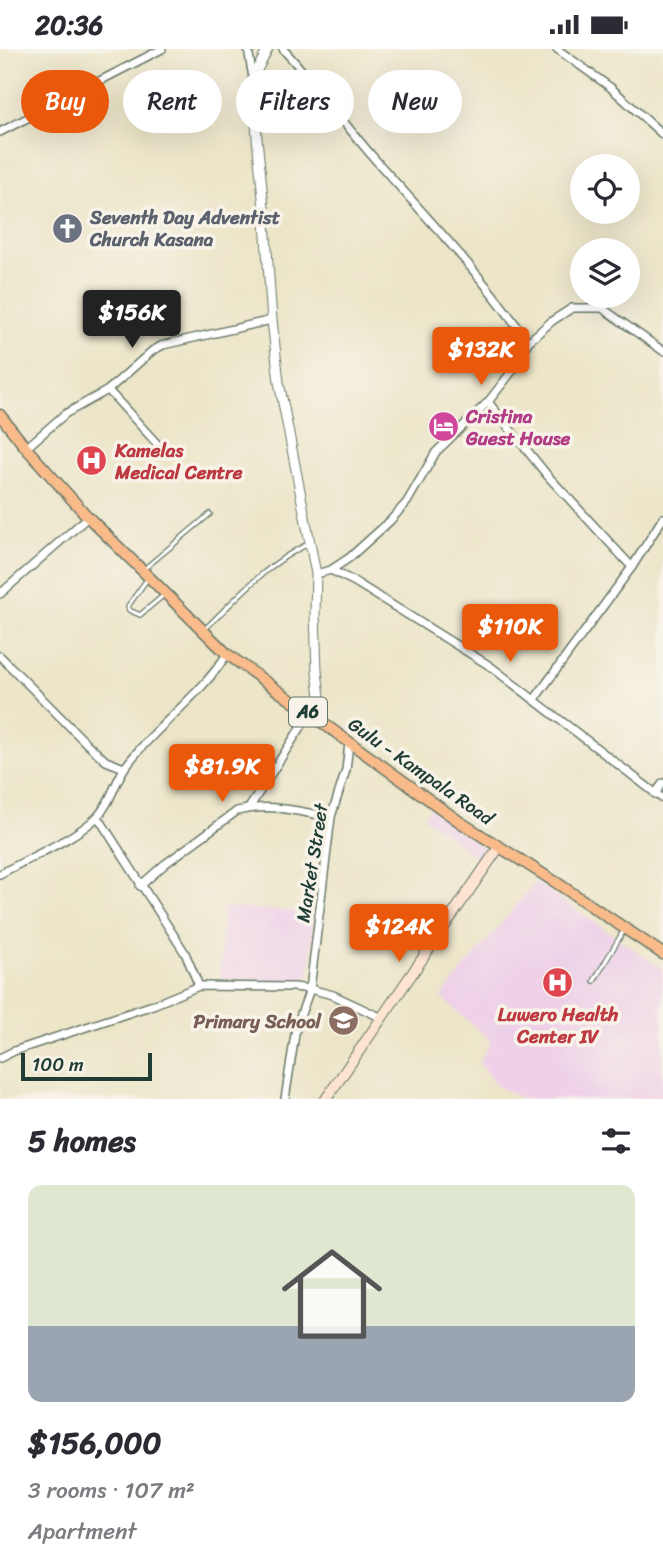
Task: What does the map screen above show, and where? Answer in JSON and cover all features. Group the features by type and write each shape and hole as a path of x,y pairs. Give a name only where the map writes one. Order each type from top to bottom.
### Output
{"main road":[{"name":"Gulu - Kampala Road","path":"0,415 26,448 89,517 227,654 499,847 663,954"},
{"path":"326,1099 499,847"}],"street":[{"path":"0,132 162,49"},
{"path":"248,49 252,70"},
{"path":"257,70 268,49"},
{"path":"284,49 378,163 453,245 505,308 528,342"},
{"path":"557,49 610,87 663,135"},
{"path":"257,133 279,382 316,574 314,614 323,722"},
{"path":"316,574 331,571 377,535 407,502 436,452 488,402 513,370 528,342 572,308 602,308 663,351"},
{"path":"26,448 65,414 108,390 152,351 163,345 272,320"},
{"path":"108,390 160,447"},
{"path":"488,402 547,475 632,567"},
{"path":"0,594 89,517"},
{"path":"534,700 632,567 663,518"},
{"path":"331,571 355,582 490,666 663,799"},
{"path":"0,874 71,835 97,817 111,797 124,768 163,723 214,676 227,654"},
{"path":"0,656 97,753 106,761 124,768"},
{"path":"249,808 310,713"},
{"name":"Market Street","path":"285,1099 296,1028 310,989 331,817 346,770 349,743"},
{"path":"655,794 663,783"},
{"path":"140,886 237,811 280,806 331,817"},
{"path":"97,817 185,953 199,986"},
{"path":"0,1058 153,1005 199,986 310,989 332,995 380,1017"}],"lane":[{"path":"166,593 140,615 129,611 128,606 146,573 210,514"},
{"path":"203,631 268,568 286,554 310,543"},
{"path":"594,981 625,928"}],"shaded area":[{"path":"430,808 486,850 479,860 424,817"},
{"name":"Luwero Health Center IV","path":"535,882 663,969 663,1099 523,1099 497,1086 479,1063 491,1041 441,997"},
{"path":"222,907 315,913 309,975 306,979 299,983 220,979"}],"place":[{"name":"Seventh Day Adventist Church Kasana","path":"67,228"},
{"name":"Cristina Guest House","path":"443,427"},
{"name":"Kamelas Medical Centre","path":"92,461"},
{"name":"Luwero Health Center IV","path":"558,983"},
{"name":"Primary School","path":"344,1021"}]}
